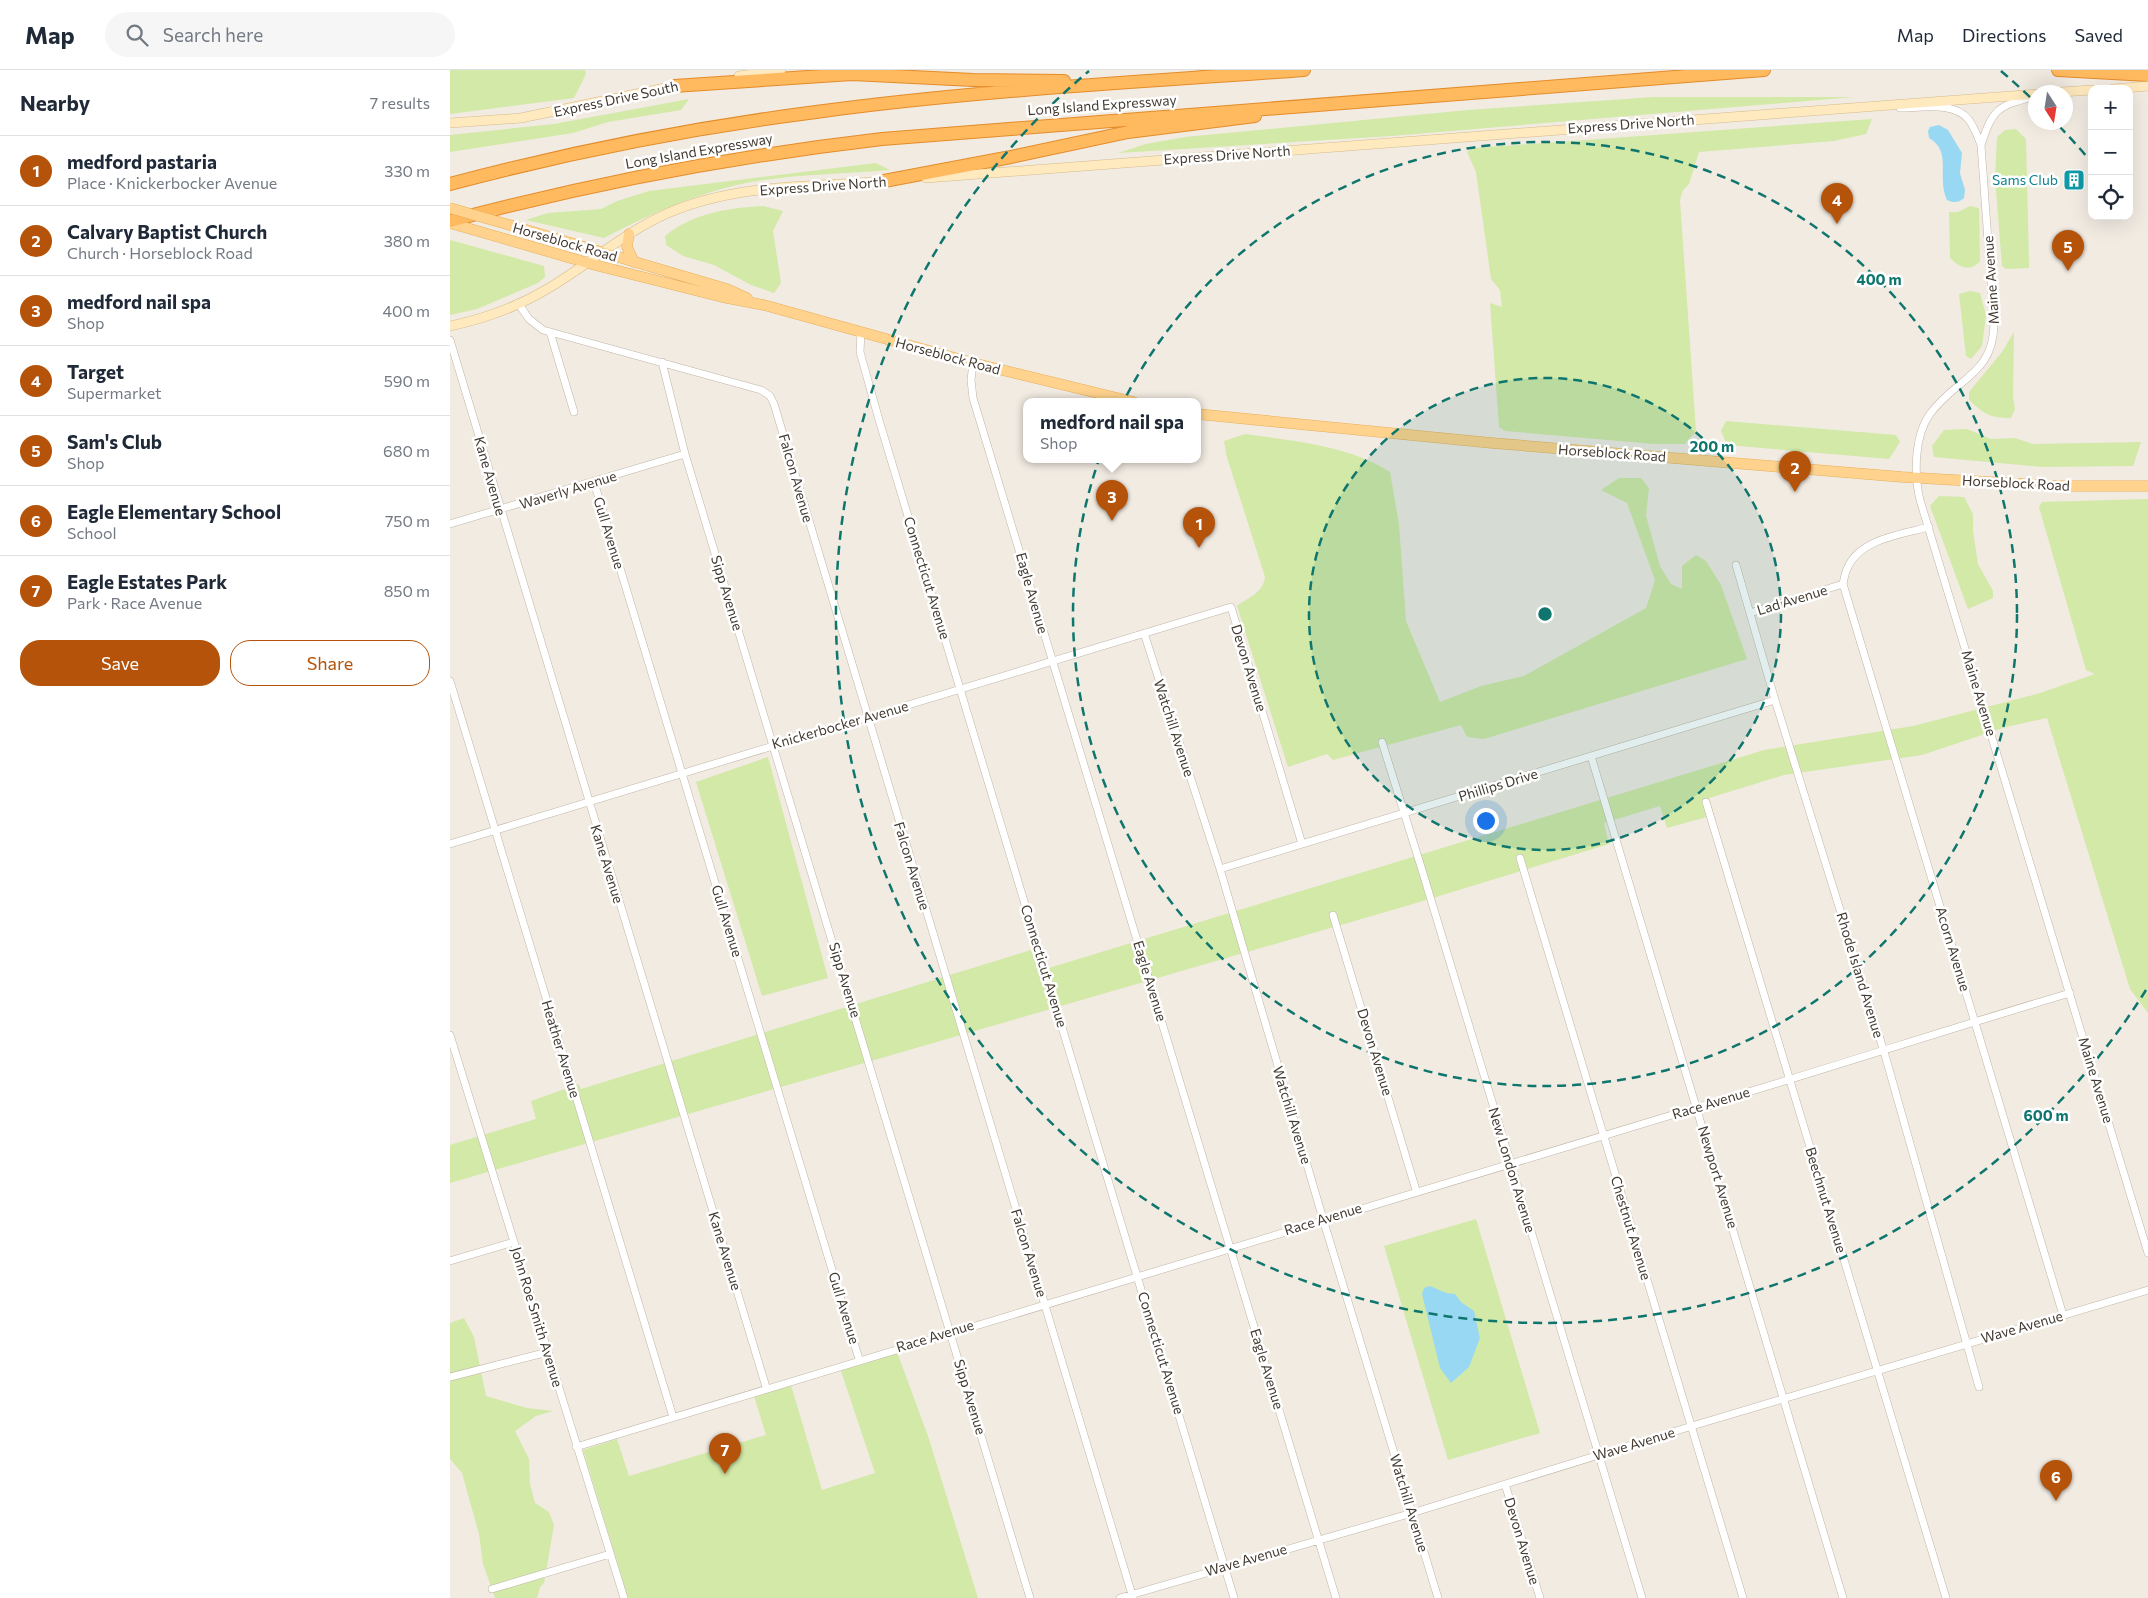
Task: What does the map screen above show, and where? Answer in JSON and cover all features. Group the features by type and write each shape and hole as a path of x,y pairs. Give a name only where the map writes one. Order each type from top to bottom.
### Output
{"highway":[{"name":"Long Island Expressway","path":"450,184 591,150 760,120 930,99 1304,70"},
{"name":"Long Island Expressway","path":"450,222 546,196 639,176 714,162 826,145 948,132 1764,70"},
{"path":"2058,70 2148,75"},
{"path":"674,86 852,74 973,80 1144,82"},
{"path":"884,181 1011,157 1105,136 1165,126 1236,119 1337,102"}],"main road":[{"name":"Express Drive South","path":"450,123 521,118 674,86 781,70"},
{"path":"2133,87 2148,86"},
{"path":"2073,91 2088,90"},
{"name":"Express Drive North","path":"450,326 484,317 548,288 629,234 667,214 719,196 755,190 1835,108 2028,96"},
{"name":"Horseblock Road","path":"450,208 727,289 764,305"},
{"name":"Horseblock Road","path":"450,222 587,262 722,297 764,305 973,363 1117,398"},
{"path":"629,234 627,247 634,262"},
{"name":"Horseblock Road","path":"1201,414 1492,444 1916,478 2058,486 2148,486"}],"street":[{"path":"1982,145 1990,120 1998,110 2009,103 2028,98"},
{"path":"1835,108 1951,108 1967,118 1982,145"},
{"name":"Maine Avenue","path":"1982,145 1994,323 1993,342 1990,352 1980,368 1935,408 1925,421 1920,437 1916,478 1920,500 2148,1253"},
{"name":"Falcon Avenue","path":"518,303 535,326 550,332 761,390 770,396 777,413 867,718 1133,1596"},
{"path":"550,332 574,412"},
{"name":"Connecticut Avenue","path":"861,332 862,360 1234,1598"},
{"name":"Kane Avenue","path":"450,340 766,1387"},
{"name":"Sipp Avenue","path":"662,362 685,454 1030,1598"},
{"name":"Eagle Avenue","path":"973,363 971,380 974,398 1336,1598"},
{"name":"Waverly Avenue","path":"450,524 685,454"},
{"name":"Gull Avenue","path":"594,482 859,1359"},
{"name":"Lad Avenue","path":"1750,613 1843,584 1847,568 1855,556 1869,545 1929,527"},
{"name":"Rhode Island Avenue","path":"1736,564 1775,700 1883,1050 1979,1387"},
{"name":"Acorn Avenue","path":"1843,584 2063,1315"},
{"name":"Knickerbocker Avenue","path":"450,844 1231,607"},
{"name":"Devon Avenue","path":"1231,607 1302,844"},
{"name":"Watchill Avenue","path":"1144,633 1220,868 1323,1219 1438,1598"},
{"name":"Heather Avenue","path":"450,680 494,831 673,1417"},
{"name":"Phillips Drive","path":"1220,868 1775,700"},
{"name":"New London Avenue","path":"1382,742 1642,1598"},
{"name":"Newport Avenue","path":"1591,756 1843,1598"},
{"name":"Beechnut Avenue","path":"1706,802 1946,1598"},
{"name":"Chestnut Avenue","path":"1520,858 1743,1598"},
{"name":"Devon Avenue","path":"1333,914 1416,1190"},
{"name":"Race Avenue","path":"576,1447 950,1331 1230,1248 1416,1190 1790,1080 2070,993"},
{"name":"John Roe Smith Avenue","path":"450,1035 624,1598"},
{"path":"450,1261 514,1242"},
{"name":"Wave Avenue","path":"1120,1598 1133,1596 1225,1566 1412,1513 1692,1426 2148,1290"},
{"path":"450,1377 548,1352"},
{"name":"Devon Avenue","path":"1505,1484 1540,1598"},
{"path":"492,1589 610,1554"}],"green space":[{"path":"450,70 585,70 586,74 574,98 450,114"},
{"path":"1654,97 1854,97 1392,136 1118,153 1146,144 1185,137 1468,110"},
{"path":"689,99 681,110 608,122 573,133 450,152 450,135 554,124"},
{"path":"1872,119 1866,134 1834,141 1699,152 1689,184 1683,190 1680,200 1696,431 1685,444 1654,444 1505,431 1499,427 1490,303 1502,307 1500,290 1491,279 1476,172 1467,152 1475,148"},
{"path":"2016,129 2026,139 2029,268 2006,269 2002,266 1995,178 1997,137 2005,130"},
{"path":"876,163 890,170 806,175 757,181 717,190 659,211 604,238 526,220 548,213 601,209 617,201 649,191"},
{"path":"763,206 783,211 773,231 781,283 774,293 751,285 714,265 683,256 666,245 665,236 676,228 699,217 724,210"},
{"path":"1970,206 1979,208 1980,261 1968,268 1957,264 1950,258 1949,212 1958,212"},
{"path":"450,240 544,266 545,277 538,283 477,309 450,315"},
{"path":"1970,291 1980,293 1986,315 1982,346 1971,359 1966,356 1959,294"},
{"path":"2014,332 2013,397 2015,409 2011,418 1992,416 1983,412 1969,400 1969,392 2002,352"},
{"path":"1726,421 1896,435 1900,442 1889,459 1727,445 1721,431"},
{"path":"1967,429 1991,439 2015,438 2033,444 2141,442 2133,466 2042,467 1934,457 1932,446 1944,430"},
{"path":"1245,434 1301,442 1338,450 1374,463 1390,472 1399,524 1406,621 1440,702 1481,686 1524,676 1646,608 1655,580 1627,503 1601,490 1619,478 1641,478 1649,488 1646,516 1660,566 1671,584 1682,589 1682,566 1696,555 1706,561 1721,585 1747,659 1484,739 1467,737 1461,725 1333,760 1327,754 1288,767 1237,606 1258,591 1265,577 1226,454 1224,441"},
{"path":"1939,496 1964,497 1973,514 1973,531 1978,564 1993,591 1993,598 1968,609 1930,506"},
{"path":"2148,499 2148,1013 2130,989 2047,718 2006,727 1922,755 1784,775 1709,798 1714,815 1667,828 1660,806 1604,823 1609,844 1413,904 450,1183 450,1145 536,1119 531,1101 579,1084 581,1089 1031,950 1039,971 1764,750 1913,726 2037,694 2095,674 2086,670 2039,507 2042,502"},
{"path":"768,757 828,978 762,996 696,782"},
{"path":"1476,1219 1540,1433 1448,1460 1384,1246"},
{"path":"464,1318 474,1337 486,1396 527,1408 553,1411 536,1416 515,1431 529,1459 530,1484 535,1503 549,1512 554,1525 544,1583 540,1587 537,1598 495,1598 483,1564 479,1534 462,1473 450,1459 450,1323"},
{"path":"897,1352 928,1436 978,1598 628,1598 583,1450 617,1439 629,1476 766,1435 754,1396 791,1385 822,1490 875,1473 840,1368"}],"water":[{"path":"1939,125 1948,130 1962,153 1960,173 1965,190 1964,198 1958,202 1947,200 1944,191 1940,150 1929,138 1928,131 1930,127"},
{"path":"1430,1286 1446,1293 1455,1294 1461,1302 1474,1311 1480,1338 1469,1367 1451,1383 1440,1368 1422,1294 1424,1288"}],"place":[{"name":"Sams Club","path":"2074,180"},
{"name":"Target","path":"1837,224"},
{"name":"Sam's Club","path":"2068,271"},
{"name":"Calvary Baptist Church","path":"1795,492"},
{"name":"medford nail spa","path":"1112,521"},
{"name":"medford pastaria","path":"1199,548"},
{"name":"Eagle Estates Park","path":"725,1474"},
{"name":"Eagle Elementary School","path":"2056,1501"}]}
